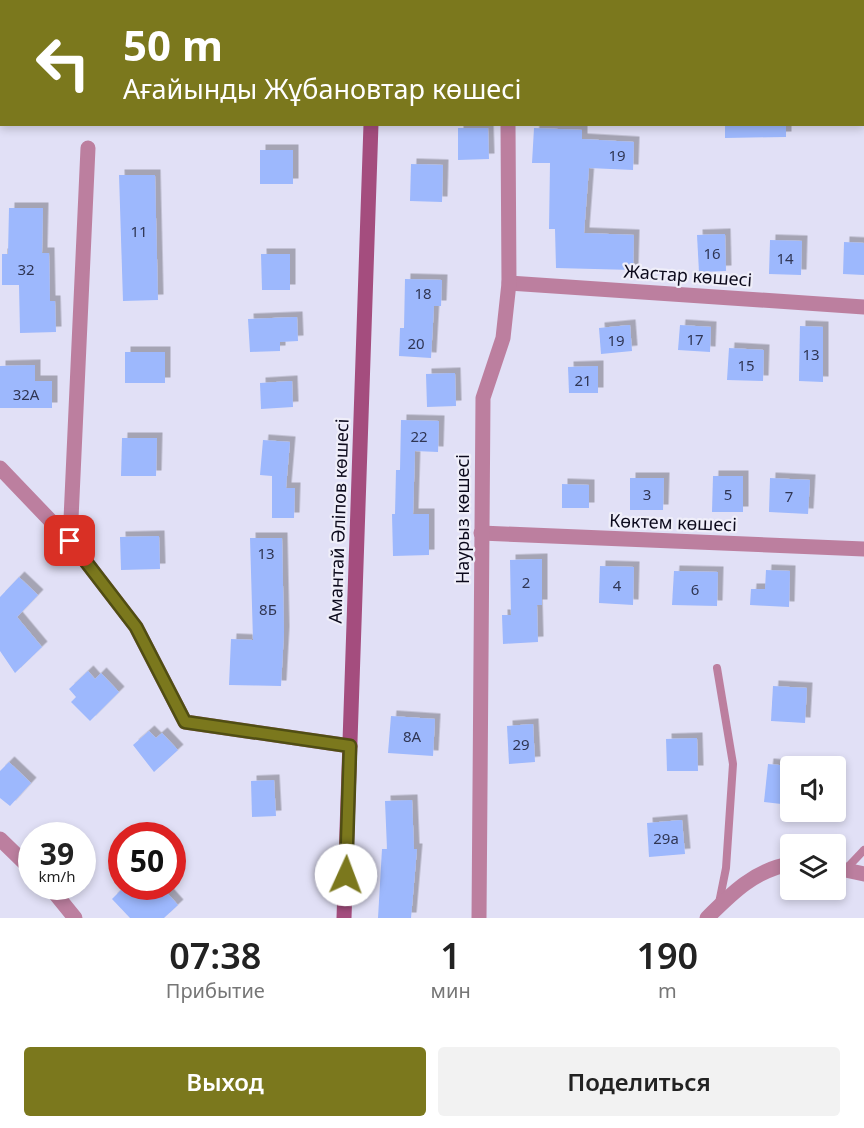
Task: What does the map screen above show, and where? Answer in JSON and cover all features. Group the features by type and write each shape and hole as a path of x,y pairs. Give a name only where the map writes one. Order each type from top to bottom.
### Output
{"main road":[{"name":"Амантай Әліпов көшесі","path":"344,918 371,126"}],"street":[{"name":"Наурыз көшесі","path":"479,918 483,398 503,338 509,283 508,126"},
{"path":"70,541 87,148"},
{"name":"Жастар көшесі","path":"509,283 864,307"},
{"path":"0,468 70,541 136,627 185,722 350,746"},
{"name":"Көктем көшесі","path":"481,533 864,549"},
{"path":"0,839 18,856"},
{"path":"707,918 752,877 780,866"},
{"path":"846,869 864,874"},
{"path":"60,900 75,918"}],"lane":[{"path":"717,668 733,764 726,868 718,906"},
{"path":"846,864 864,850"}],"building":[{"path":"725,126 786,126 786,137 725,138"},
{"path":"458,128 488,128 489,159 458,160"},
{"path":"534,128 582,130 582,139 634,142 633,170 589,168 584,233 634,235 633,270 556,268 555,229 549,229 550,163 532,163"},
{"path":"260,150 293,150 293,184 260,184"},
{"path":"411,164 443,165 442,202 410,201"},
{"path":"119,175 155,175 158,300 123,301"},
{"path":"9,208 43,208 42,253 49,253 50,301 55,301 56,332 20,333 19,285 2,285 2,254 8,254"},
{"path":"725,234 726,271 699,272 697,235"},
{"path":"770,240 802,241 801,275 769,274"},
{"path":"844,242 864,243 864,275 843,274"},
{"path":"261,254 290,254 290,290 262,290"},
{"path":"405,279 442,280 441,306 434,306 431,358 399,356 400,328 404,328"},
{"path":"297,317 298,341 280,342 280,351 250,352 248,319"},
{"path":"630,325 632,351 601,354 599,328"},
{"path":"680,325 711,327 710,352 678,350"},
{"path":"800,326 823,327 823,382 799,381"},
{"path":"729,348 764,350 763,381 727,380"},
{"path":"125,352 165,352 165,383 125,383"},
{"path":"35,365 35,381 52,381 52,408 0,408 0,366"},
{"path":"598,366 598,393 569,393 568,367"},
{"path":"455,373 456,406 427,407 426,374"},
{"path":"292,381 293,407 261,409 260,383"},
{"path":"401,420 439,421 438,452 415,451 413,514 429,514 429,555 393,556 392,514 395,514 396,470 400,470"},
{"path":"122,438 157,438 156,476 121,476"},
{"path":"263,440 290,442 286,488 295,488 294,518 272,518 272,476 260,475"},
{"path":"713,476 743,476 743,512 712,512"},
{"path":"630,478 664,478 663,510 630,510"},
{"path":"770,478 810,480 808,514 769,512"},
{"path":"562,484 589,485 589,508 562,508"},
{"path":"159,536 160,569 121,570 120,537"},
{"path":"250,538 282,538 284,632 281,686 229,685 231,639 253,640"},
{"path":"542,559 542,605 537,605 538,642 503,644 502,615 511,615 510,560"},
{"path":"600,566 634,567 633,605 599,603"},
{"path":"766,570 790,571 789,607 750,605 751,589 765,589"},
{"path":"674,571 718,572 717,606 672,605"},
{"path":"19,577 38,595 17,617 42,647 15,673 0,651 0,597"},
{"path":"88,671 95,679 101,673 119,692 90,721 71,702 76,697 69,689"},
{"path":"773,686 807,688 805,723 771,721"},
{"path":"391,716 435,719 433,756 388,753"},
{"path":"533,724 535,762 509,764 507,726"},
{"path":"149,731 156,738 162,733 178,750 154,772 133,745"},
{"path":"697,738 698,771 667,771 666,739"},
{"path":"9,762 31,783 10,806 0,798 0,771"},
{"path":"768,764 780,765 780,804 764,802"},
{"path":"274,780 276,816 252,817 251,781"},
{"path":"412,800 414,849 417,849 411,918 378,918 382,849 387,849 385,801"},
{"path":"682,820 685,854 649,857 647,823"},
{"path":"113,900 174,900 178,905 164,918 130,918"}],"route":[{"path":"70,541 136,627 185,722 350,746 346,875"}]}
